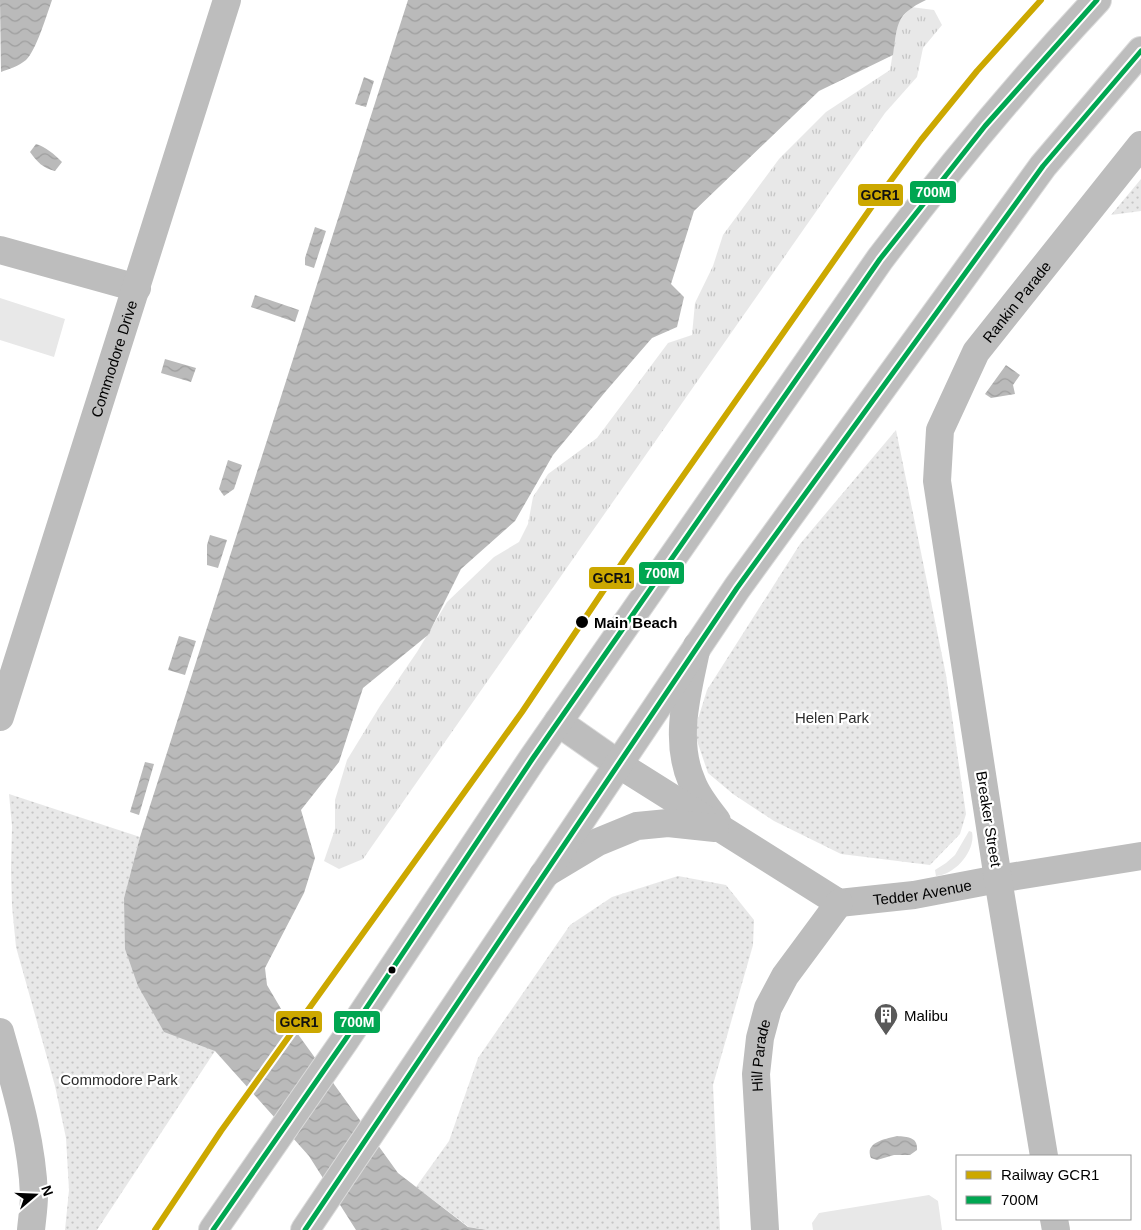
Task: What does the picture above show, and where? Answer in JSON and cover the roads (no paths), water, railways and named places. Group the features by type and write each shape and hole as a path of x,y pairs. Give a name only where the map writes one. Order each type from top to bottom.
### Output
{"main road":[{"name":"Commodore Drive","path":"0,714 227,0"},
{"path":"213,1230 345,1040 558,722 880,259 940,180 988,122 1050,50 1097,0"},
{"path":"305,1230 737,588 1043,166 1141,50"},
{"name":"Rankin Parade","path":"937,481 940,430 976,352 1141,145"},
{"path":"0,250 137,288"},
{"name":"Breaker Street","path":"937,481 998,879 1044,1155"},
{"path":"697,646 683,714 684,752 692,783 722,829"},
{"path":"558,722 618,764 839,903"},
{"path":"543,875 598,842 637,826 668,823 722,829"},
{"name":"Tedder Avenue","path":"839,903 914,895 998,879 1141,856"},
{"name":"Hill Parade","path":"764,1230 756,1074 760,1038 768,1008 785,976 839,903"},
{"path":"0,1032 21,1108 29,1150 34,1196 31,1230"}],"water":[{"path":"0,0 52,0 41,32 30,55 20,64 1,72"},
{"path":"408,0 926,0 908,10 900,21 897,27 893,55 819,91 694,211 671,284 684,297 677,327 652,338 553,455 515,521 461,569 428,635 363,688 339,762 301,810 315,858 304,893 265,968 267,985 287,1019 398,1173 468,1227 486,1230 356,1230 309,1156 215,1051 164,1032 138,986 125,949 124,898 140,837"},
{"path":"364,77 374,81 366,107 355,104"},
{"path":"36,144 50,151 62,162 55,171 41,164 30,152"},
{"path":"315,227 326,231 314,268 305,265 305,258"},
{"path":"255,295 299,310 295,322 251,307"},
{"path":"165,359 196,368 191,382 161,373"},
{"path":"1006,365 1020,375 1013,385 1015,394 991,398 985,394"},
{"path":"228,460 242,465 234,489 224,496 219,489"},
{"path":"210,535 227,540 218,568 207,565 207,545"},
{"path":"179,636 196,641 185,675 168,670"},
{"path":"145,762 154,764 139,815 130,812"},
{"path":"897,1136 912,1138 916,1142 917,1150 910,1155 894,1155 877,1160 871,1158 870,1153 873,1145 882,1140"}],"rail line":[{"name":"GCR1","path":"155,1230 221,1131 522,712 622,563 875,202 921,140 977,71 1041,0"}],"place":[{"name":"Main Beach","path":"582,622"},
{"name":"Malibu","path":"886,1036"}],"park label":[{"name":"Helen Park","path":"832,717"},
{"name":"Commodore Park","path":"119,1079"}]}
